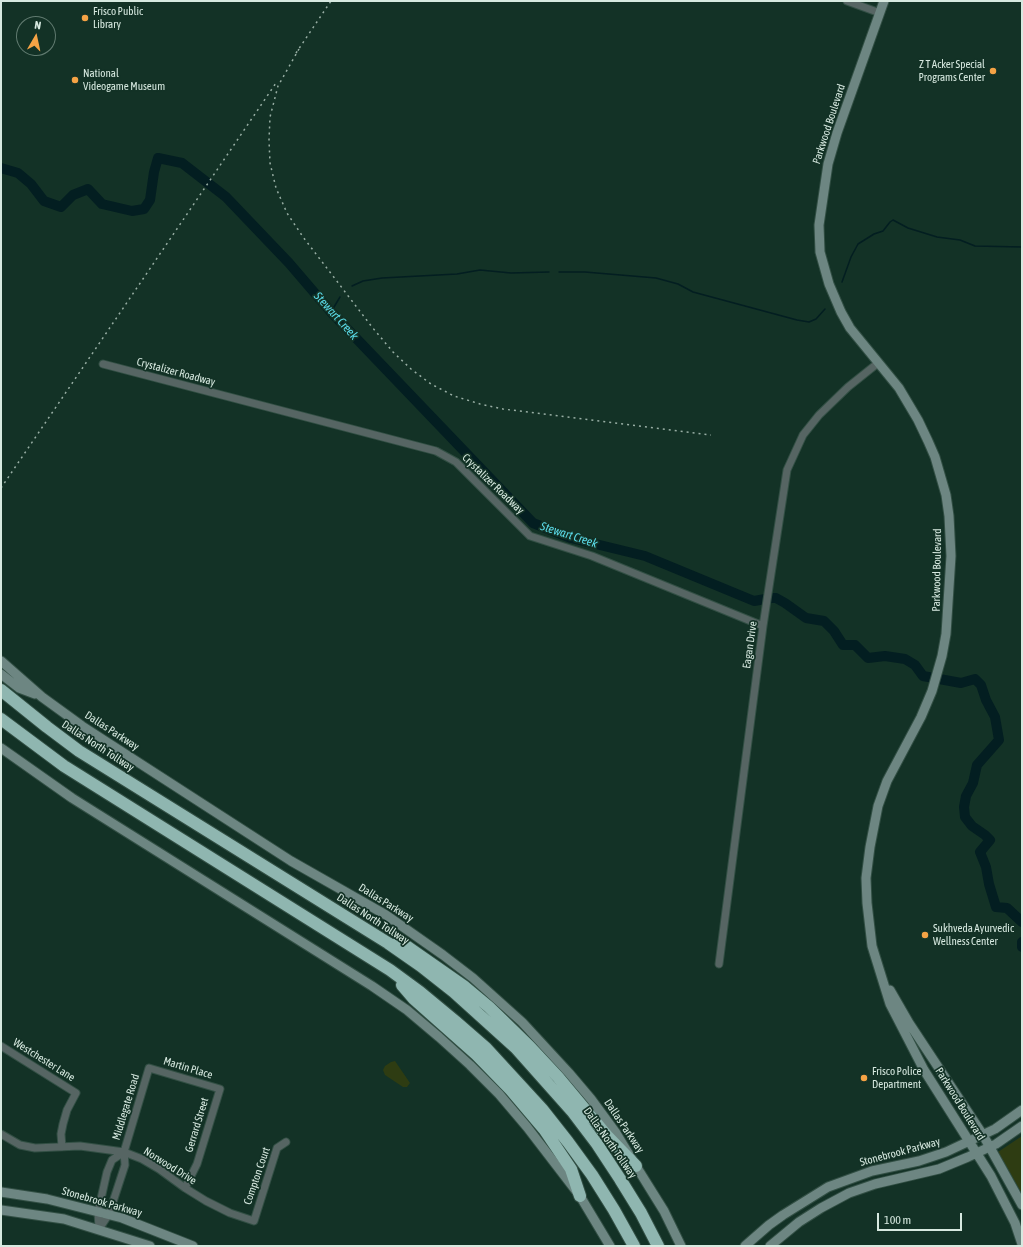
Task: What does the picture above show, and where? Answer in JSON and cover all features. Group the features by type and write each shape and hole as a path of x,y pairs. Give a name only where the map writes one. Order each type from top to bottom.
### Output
{"highway":[{"name":"Dallas North Tollway","path":"1,690 13,701 79,751 358,924 421,966 454,992 516,1048 572,1112 597,1144 641,1213 658,1246"},
{"path":"1,719 64,766 390,970 420,992 486,1048 542,1109 592,1175 634,1246"},
{"path":"358,924 393,937 465,987 489,1007 535,1052 608,1137 636,1166"},
{"path":"390,970 414,998 477,1055 516,1096 544,1129 571,1169 580,1196"}],"main road":[{"name":"Parkwood Boulevard","path":"884,1 833,145 823,191 819,238 820,252 826,277 841,312 850,328 899,388 918,420 935,457 946,495 951,535 951,556 946,634 942,656 932,691 921,717 887,781 878,806 866,878 866,903 872,946 890,1004 924,1070 991,1176 1015,1223 1021,1240"},
{"name":"Dallas Parkway","path":"1,661 42,697 82,726 291,861 386,915 467,973 522,1022 569,1073 616,1132 664,1211 681,1246"},
{"path":"1,674 19,688 42,697"},
{"path":"1,748 72,798 343,967 407,1010 470,1065 499,1094 527,1127 580,1196 610,1246"},
{"name":"Parkwood Boulevard","path":"881,975 908,1023 983,1135 1022,1205"},
{"name":"Stonebrook Parkway","path":"745,1246 773,1222 828,1187 872,1170 934,1157 995,1129 1022,1110"},
{"path":"770,1246 798,1222 849,1193 876,1184 939,1169 990,1148 1022,1126"},
{"name":"Stonebrook Parkway","path":"1,1192 46,1199 109,1214 193,1246"},
{"path":"814,1195 821,1208"},
{"path":"1,1210 64,1219 150,1246"}],"street":[{"path":"847,1 880,13"},
{"name":"Eagan Drive","path":"718,964 784,478 790,461 803,435 828,406 878,363"},
{"name":"Crystalizer Roadway","path":"103,364 436,451 456,462 530,536 592,556 763,626"},
{"name":"Westchester Lane","path":"1,1046 76,1093 67,1110 62,1124 62,1147"},
{"name":"Martin Place","path":"149,1068 220,1089"},
{"name":"Middlegate Road","path":"98,1229 109,1214 125,1165 124,1152 149,1068"},
{"name":"Gerrard Street","path":"185,1188 197,1164 220,1089"},
{"name":"Norwood Drive","path":"1,1134 20,1145 36,1148 80,1146 124,1152 142,1159 159,1169 206,1201 230,1213 254,1221"},
{"name":"Compton Court","path":"254,1221 277,1148 286,1142"},
{"name":"Middlegate Road","path":"98,1229 98,1212 107,1172 112,1160 124,1152"}],"green space":[{"path":"395,1061 410,1083 407,1087 403,1087 385,1075 383,1070 385,1066"},
{"path":"1022,1136 1022,1194 998,1152"}],"waterway":[{"name":"Stewart Creek","path":"1,168 18,173 31,184 44,201 61,207 73,195 88,189 102,204 132,211 144,209 150,200 154,172 158,158 182,163 226,197 289,263 331,312 533,523 571,538 645,556 754,601 776,598 806,618 824,621 834,631 843,645 855,645 868,658 885,656 905,659 915,665 923,676 961,683 975,679 981,685 986,700 995,717 999,740 977,765 973,783 966,796 964,807 965,817 972,826 990,840 980,852 986,867 989,884 996,907 1007,908 1022,922"},
{"path":"842,282 851,257 858,244 874,234 883,231 893,220 908,228 937,237 960,240 975,246 1022,247"},
{"path":"352,286 363,281 382,278 457,274 480,270 511,273 549,272"},
{"path":"559,272 585,272 656,278 678,284 693,292 809,322 816,319 825,309"},
{"path":"331,312 340,297"},
{"name":"Stewart Creek","path":"1022,942 1022,947"}],"railway":[{"path":"296,53 331,1"},
{"path":"299,49 278,86 270,117 270,163 276,188 287,213 303,237 372,327 393,352 411,369 431,384 454,396 480,404 503,409 711,435"},
{"path":"1,488 276,83"}],"place":[{"name":"Frisco Public Library","path":"85,18"},
{"name":"Z T Acker Special Programs Center","path":"993,71"},
{"name":"National Videogame Museum","path":"75,80"},
{"name":"Sukhveda Ayurvedic Wellness Center","path":"925,935"},
{"name":"Frisco Police Department","path":"864,1078"}]}
